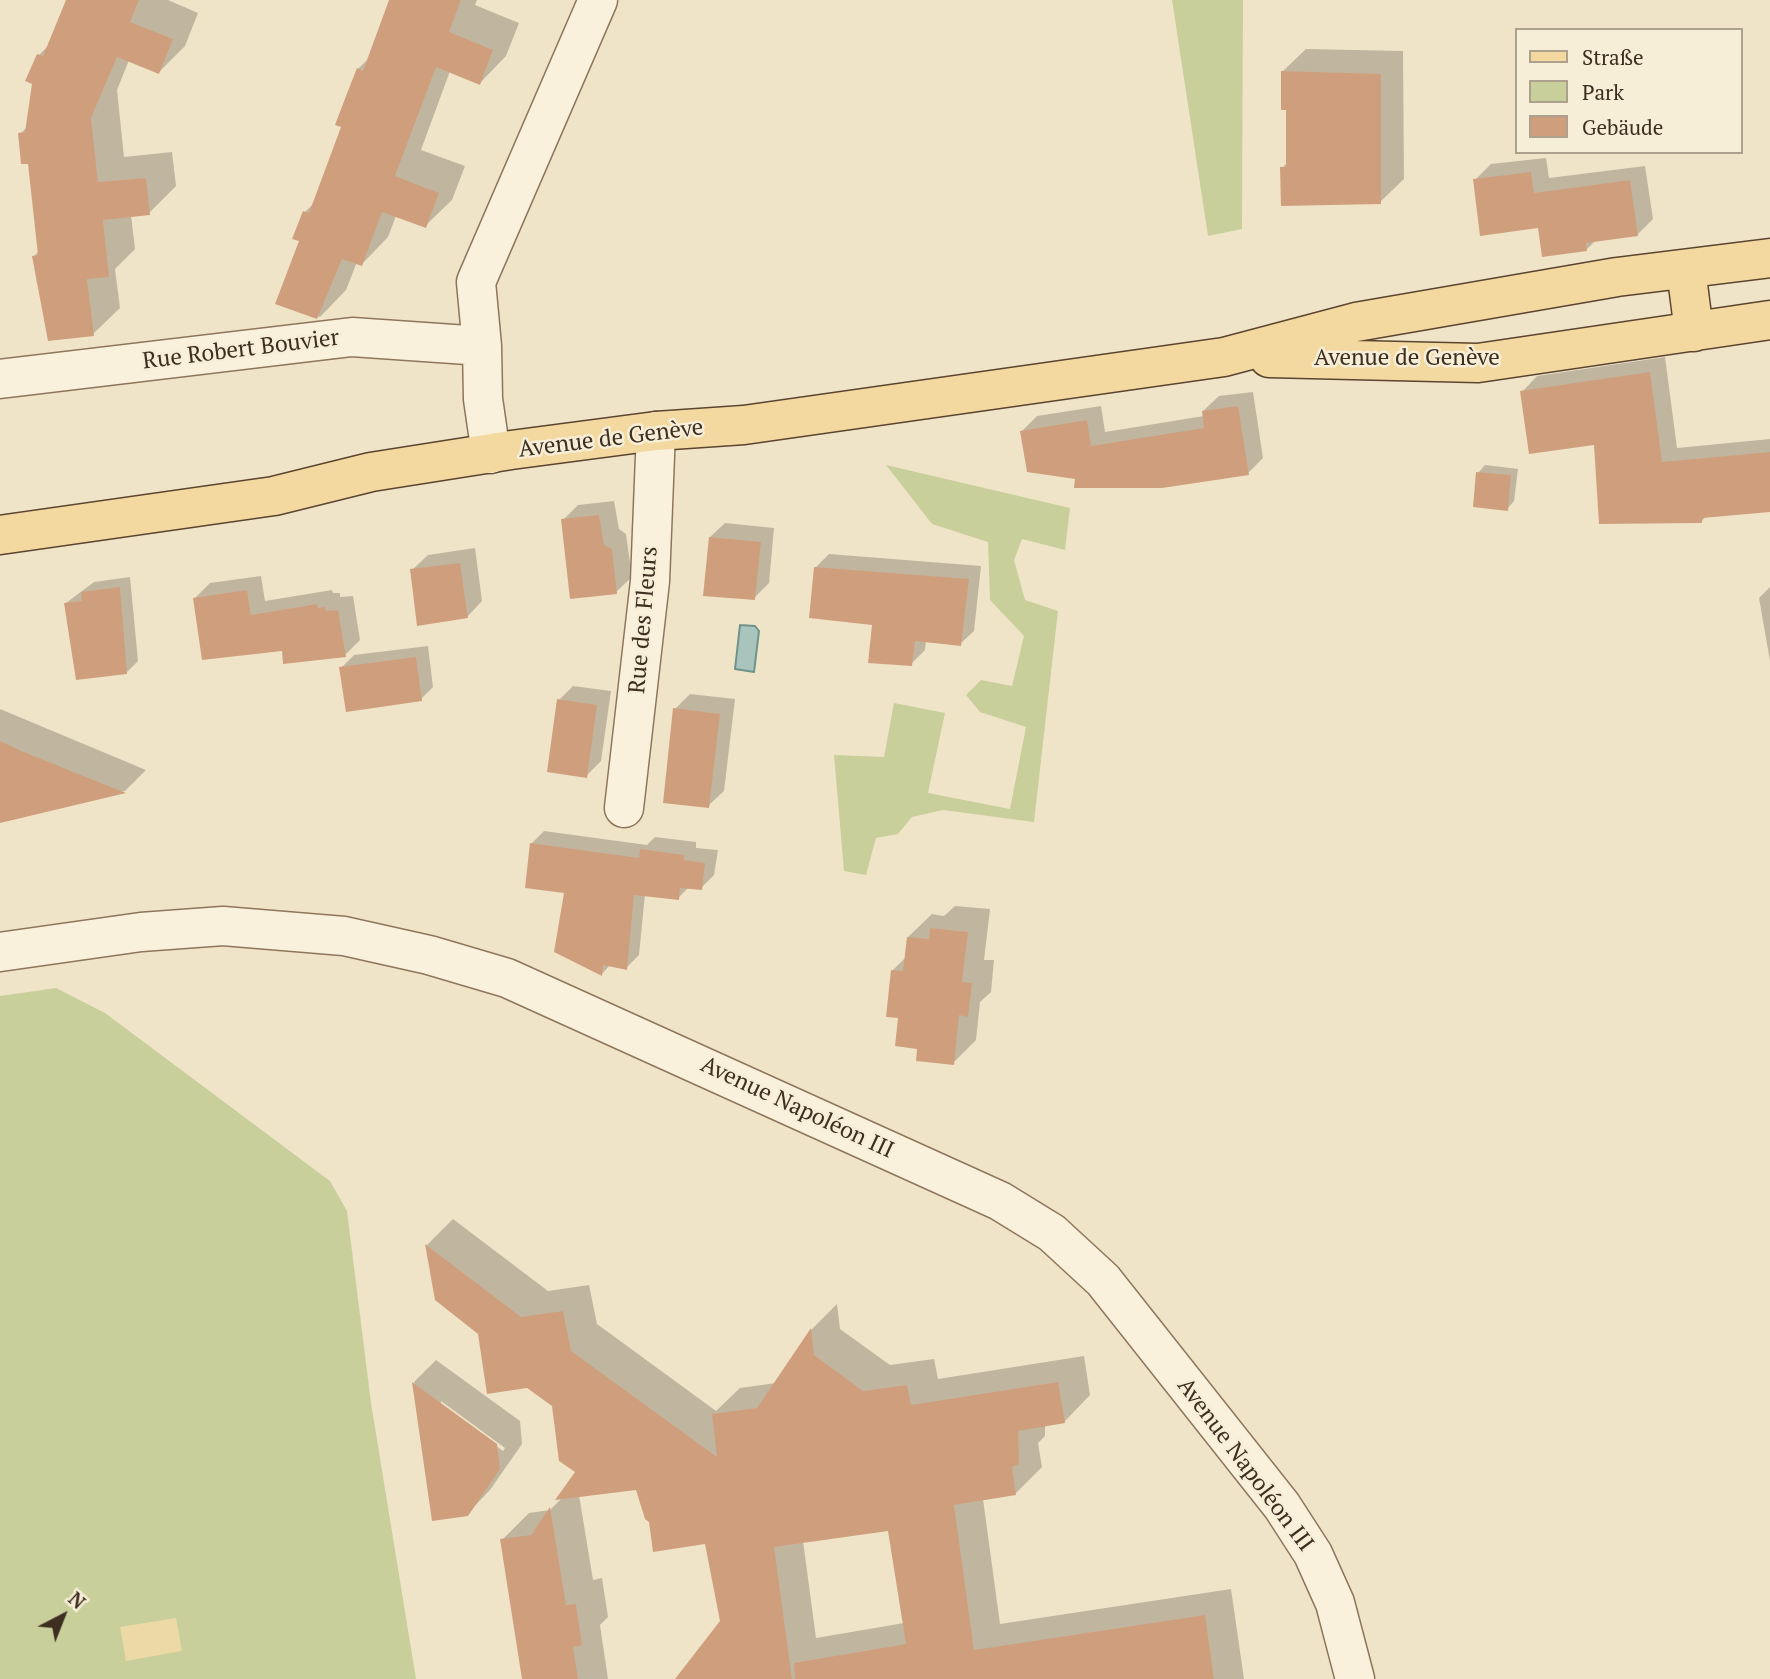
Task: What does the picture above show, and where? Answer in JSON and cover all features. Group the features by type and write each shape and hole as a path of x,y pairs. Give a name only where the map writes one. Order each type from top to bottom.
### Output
{"main road":[{"name":"Avenue de Genève","path":"0,535 274,496 371,472 491,454 656,431 744,425 1224,357 1356,322 1616,277 1770,258"},
{"path":"1686,269 1694,332"},
{"path":"1406,313 1407,360"},
{"name":"Avenue de Genève","path":"1224,357 1478,363 1770,320"}],"street":[{"path":"491,454 483,398 482,346 476,282 598,0"},
{"name":"Rue Robert Bouvier","path":"0,379 352,337 482,346"},
{"name":"Rue des Fleurs","path":"624,808 650,581 656,431"},
{"name":"Avenue Napoléon III","path":"0,952 141,932 223,926 344,936 429,955 520,984 1000,1201 1052,1233 1103,1280 1282,1506 1313,1554 1335,1603 1356,1679"}],"green space":[{"path":"1172,0 1243,0 1242,229 1208,236"},
{"path":"886,465 1070,508 1065,550 1022,539 1014,560 1025,600 1058,611 1034,822 943,810 912,817 898,834 876,838 866,875 844,871 834,755 884,757 894,703 945,713 928,793 1010,809 1026,727 980,712 966,695 981,680 1012,686 1024,636 990,600 988,542 932,524"},
{"path":"56,988 105,1013 330,1181 347,1211 371,1403 416,1679 0,1679 0,996"}],"sand":[{"path":"176,1618 182,1651 126,1661 120,1627"}],"water":[{"path":"740,625 755,626 759,631 754,672 735,669"}],"building":[{"path":"66,0 139,0 130,22 173,39 159,74 117,57 91,118 98,182 146,178 150,215 103,220 109,277 87,279 94,336 48,341 32,256 38,255 28,164 21,164 18,133 25,132 32,84 25,81 37,54 43,56"},
{"path":"389,0 461,0 449,32 493,50 480,85 436,67 395,176 439,193 426,228 382,212 362,266 342,259 317,319 275,304 299,241 292,239 303,211 309,213 341,127 335,125 357,68 363,71"},
{"path":"1281,71 1381,74 1381,204 1281,206 1280,167 1286,167 1286,110 1281,110"},
{"path":"1531,172 1534,193 1630,180 1638,236 1586,243 1587,251 1542,257 1538,228 1480,236 1473,179"},
{"path":"1650,372 1662,462 1770,452 1770,512 1702,518 1702,523 1599,524 1594,445 1529,454 1520,391"},
{"path":"1238,406 1249,475 1162,488 1074,488 1075,479 1027,472 1020,431 1087,420 1091,446 1204,428 1202,411"},
{"path":"1476,472 1511,475 1508,511 1473,507"},
{"path":"599,515 604,545 612,549 617,594 570,599 561,519"},
{"path":"709,537 761,542 755,600 703,596"},
{"path":"460,563 468,618 417,626 410,569"},
{"path":"814,567 969,579 961,646 915,641 912,666 868,663 872,625 809,618"},
{"path":"120,587 127,674 76,680 64,603 82,601 81,592"},
{"path":"247,590 251,615 317,604 318,608 325,607 326,611 338,610 346,657 283,664 282,651 202,660 193,598"},
{"path":"416,657 422,701 346,712 339,667"},
{"path":"557,699 597,705 587,778 547,772"},
{"path":"673,708 720,714 709,808 663,803"},
{"path":"0,741 19,750 126,793 0,823"},
{"path":"530,843 639,858 640,849 684,855 684,860 705,863 702,890 680,888 679,900 634,895 627,970 603,965 602,976 554,952 564,893 525,888"},
{"path":"930,928 968,932 962,982 972,983 968,1017 959,1015 954,1065 916,1061 917,1049 895,1046 898,1018 886,1017 891,970 903,971 907,937 929,939"},
{"path":"425,1244 521,1317 563,1311 571,1351 717,1457 712,1414 757,1408 811,1328 814,1355 863,1391 907,1385 911,1405 1058,1382 1065,1423 1018,1431 1019,1464 1012,1467 1016,1495 954,1505 974,1650 1205,1615 1214,1679 795,1679 794,1663 906,1644 888,1531 774,1547 792,1679 675,1679 720,1621 705,1544 653,1552 649,1522 645,1519 636,1490 555,1500 575,1472 559,1461 552,1406 527,1388 487,1394 478,1334 435,1300"},
{"path":"412,1382 497,1444 500,1469 468,1516 432,1521"},
{"path":"550,1507 566,1605 576,1604 582,1645 573,1647 578,1679 522,1679 500,1539 531,1535"}]}
